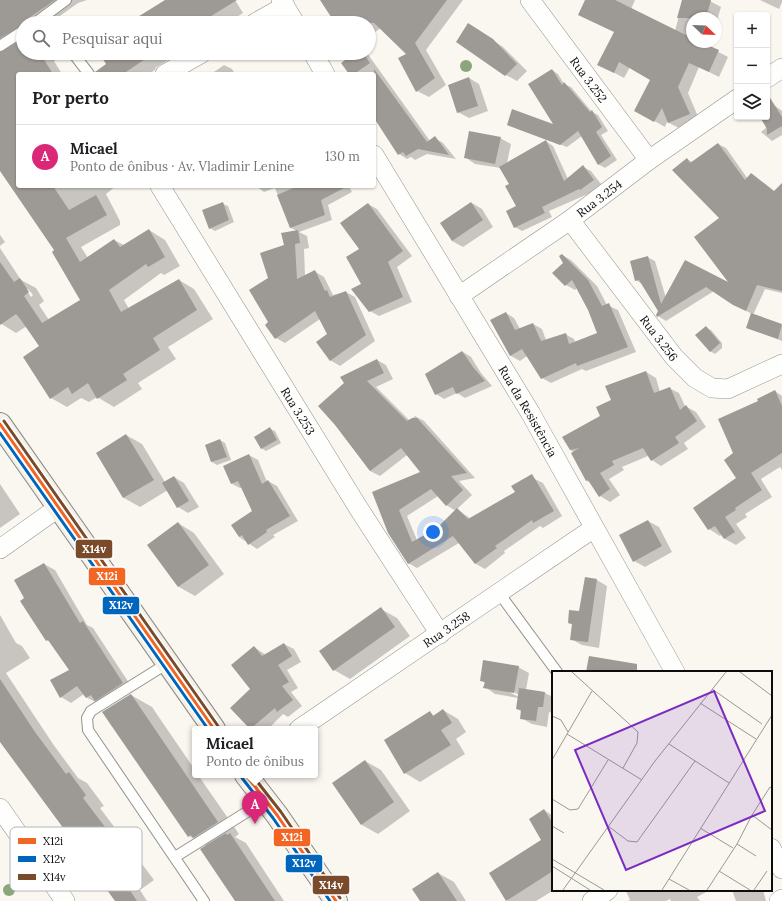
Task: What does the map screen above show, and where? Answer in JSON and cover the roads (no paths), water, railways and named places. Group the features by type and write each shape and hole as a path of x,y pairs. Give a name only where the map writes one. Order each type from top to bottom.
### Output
{"main road":[{"path":"0,424 212,726"},
{"path":"248,778 266,800 336,901"}],"street":[{"name":"Rua 3.252","path":"530,0 649,160"},
{"path":"265,16 283,3 291,16"},
{"path":"169,72 190,60"},
{"path":"317,60 325,72"},
{"path":"770,76 782,68"},
{"name":"Rua 3.254","path":"459,296 570,220 649,160 734,101"},
{"name":"Rua da Resistência","path":"376,158 531,414 674,671"},
{"name":"Rua 3.253","path":"161,188 347,489 440,634"},
{"name":"Rua 3.256","path":"570,220 674,357 695,378 712,388 728,389 782,364"},
{"path":"0,549 59,507"},
{"name":"Rua 3.258","path":"303,726 594,528"},
{"path":"3,817 10,827"},
{"path":"772,850 782,869"},
{"path":"58,891 65,901"},
{"path":"592,901 607,891"}],"lane":[{"path":"51,16 66,0"},
{"path":"0,46 16,36"},
{"path":"78,60 87,72"},
{"path":"500,593 556,671"},
{"path":"168,663 91,711 87,718 88,730 100,751 175,857 204,901"},
{"path":"175,857 266,800"}],"place":[{"name":"Micael","path":"255,824"}]}
